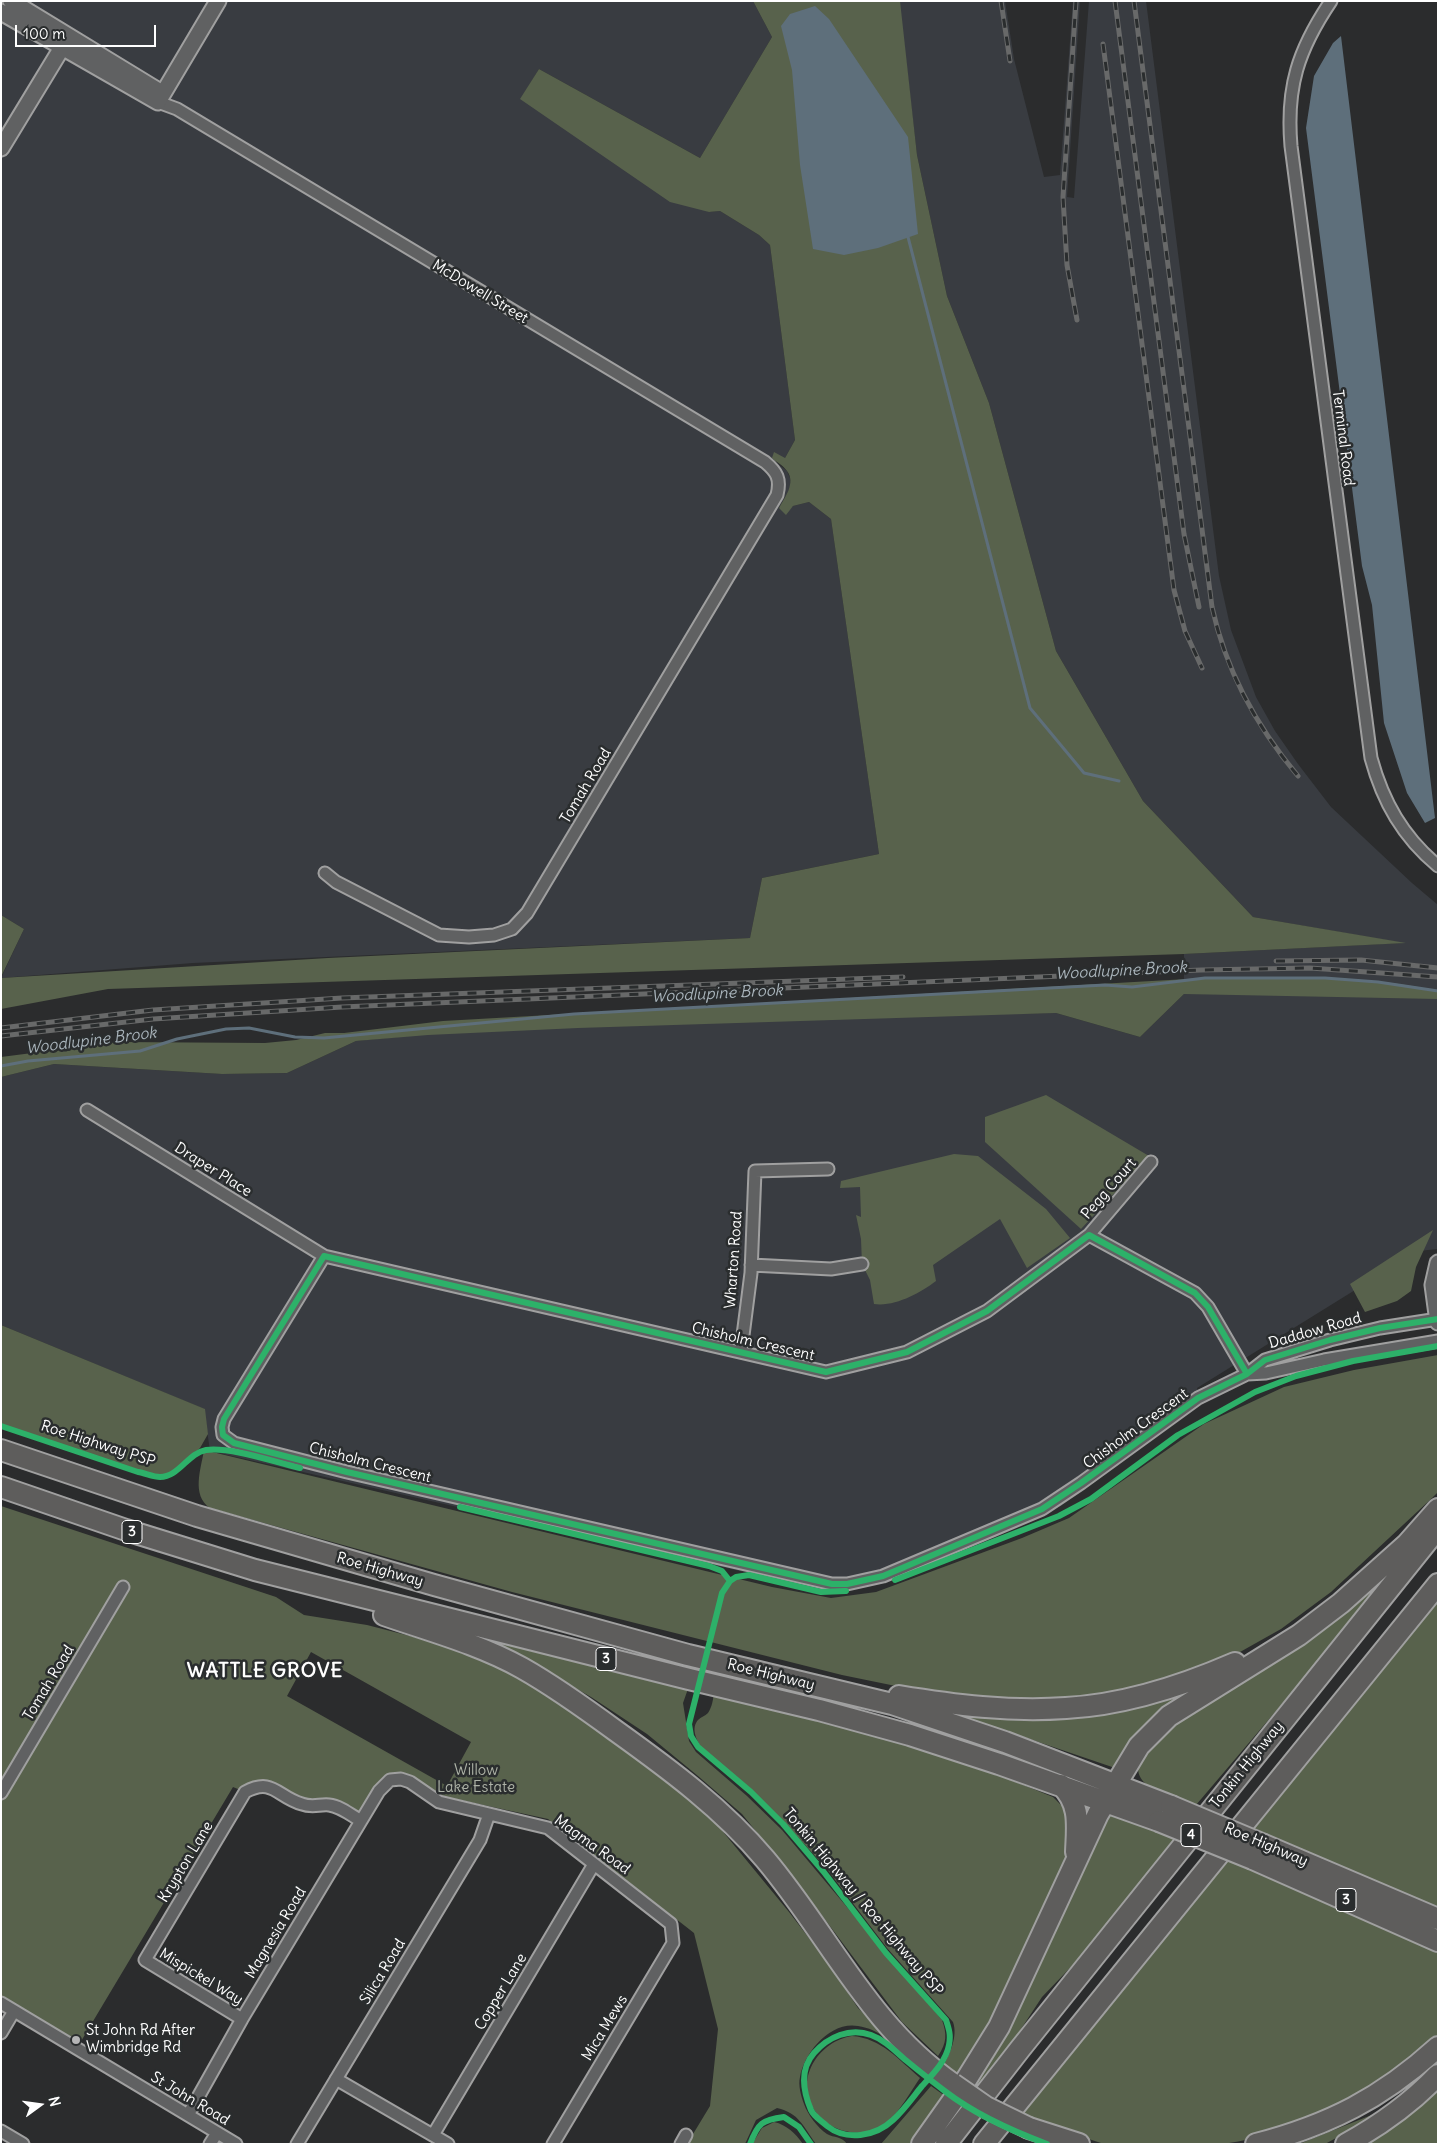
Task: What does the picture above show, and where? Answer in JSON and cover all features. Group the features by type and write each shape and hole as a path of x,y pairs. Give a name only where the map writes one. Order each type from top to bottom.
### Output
{"highway":[{"name":"Roe Highway","path":"1,1450 190,1514 368,1566 669,1650 892,1704 1005,1742 1112,1794 1259,1852 1438,1919"},
{"name":"Roe Highway","path":"1,1487 126,1530 255,1570 819,1710 910,1735 1061,1785 1112,1794"},
{"path":"922,2144 956,2096 999,2028 1098,1814 1112,1794 1130,1757 1169,1716 1299,1635 1341,1603 1407,1544 1438,1509"},
{"name":"Tonkin Highway","path":"946,2144 1032,2033 1438,1528"},
{"path":"255,1570 471,1645 521,1668 594,1715 649,1755 720,1812 764,1858 804,1908 864,1997 886,2024 926,2064 986,2107 1028,2128 1079,2144"},
{"name":"4","path":"984,2144 1438,1584"},
{"path":"765,1674 955,1705 1024,1709 1067,1708 1117,1701 1169,1688 1207,1675 1244,1659 1293,1633 1341,1603"},
{"path":"1061,1785 1073,1799 1077,1812 1075,1864"},
{"name":"Roe Highway","path":"1259,1852 1438,1941"},
{"path":"1256,2144 1306,2130 1352,2109 1396,2082 1438,2047"},
{"path":"1346,2144 1389,2116 1426,2087 1438,2075"}],"street":[{"name":"McDowell Street","path":"11,1 65,43"},
{"path":"160,98 218,1"},
{"name":"Terminal Road","path":"1330,1 1307,41 1294,75 1289,123 1367,734 1375,774 1392,813 1411,840 1438,866"},
{"name":"McDowell Street","path":"1,12 65,43 160,98 765,462 774,470 779,478"},
{"path":"1,148 65,43"},
{"name":"Tomah Road","path":"325,874 336,882 439,935 469,937 494,935 512,929 527,914 777,495 779,478"},
{"name":"Draper Place","path":"87,1110 324,1256"},
{"name":"Pegg Court","path":"1088,1235 1151,1162"},
{"name":"Wharton Road","path":"741,1351 751,1266 755,1171 828,1169"},
{"path":"1088,1235 1195,1293 1208,1307 1247,1374"},
{"name":"Chisholm Crescent","path":"1088,1235 987,1311 907,1352 826,1372 324,1256 224,1419 223,1435 228,1440 347,1472 832,1584 847,1584 883,1576 1042,1509 1081,1484 1198,1398 1247,1374"},
{"path":"1438,1263 1433,1285 1438,1320"},
{"path":"751,1266 831,1269 862,1264"},
{"name":"Daddow Road","path":"1247,1374 1265,1360 1330,1340 1380,1328 1438,1320"},
{"name":"Daddow Road","path":"1247,1374 1266,1373 1324,1360 1438,1341"},
{"name":"Tomah Road","path":"1,1793 123,1587"},
{"name":"Magma Road","path":"401,1779 410,1782 439,1802 548,1828 671,1924"},
{"name":"Magnesia Road","path":"188,2115 242,2019 360,1820 379,1791 390,1780 401,1779"},
{"name":"Krypton Lane","path":"145,1960 245,1792 258,1785 266,1786 301,1804 312,1807 329,1805 341,1808 360,1820"},
{"name":"Silica Road","path":"297,2144 480,1840 489,1814"},
{"name":"Copper Lane","path":"432,2135 594,1864"},
{"name":"Mica Mews","path":"553,2144 673,1943 671,1924"},
{"name":"Mispickel Way","path":"145,1960 242,2019"},
{"name":"St John Road","path":"1,2003 236,2144"},
{"path":"1,2033 14,2011"},
{"path":"336,2079 448,2144"},
{"path":"1,2131 22,2144"},
{"path":"210,2144 217,2133"}],"shaded area":[{"path":"1,1 753,1 772,37 700,158 539,69 521,99 709,212 720,211 759,235 770,245 795,440 785,458 772,459 787,471 791,485 779,508 789,510 793,506 809,502 831,519 879,854 762,878 750,938 193,963 1,978 24,929 1,915"},
{"path":"899,1 1005,1 1014,59 1044,177 1060,175 1073,1 1080,1 1067,197 1074,198 1089,1 1146,1 1219,576 1231,630 1256,697 1275,731 1298,764 1331,807 1438,905 1438,1249 1418,1251 1197,1388 1200,1402 1061,1506 880,1582 824,1590 210,1451 204,1409 1,1325 1,1077 54,1064 222,1074 287,1073 356,1041 571,1020 1056,1013 1140,1037 1184,994 1184,954 1402,943 1253,917 1143,801 1056,651 989,403 947,296 917,155"}],"green space":[{"path":"753,1 900,1 917,155 947,296 989,403 1056,651 1143,801 1253,917 1406,943 1184,954 108,989 1,1009 1,978 328,958 750,938 762,878 879,854 831,519 809,502 793,506 786,515 779,508 789,490 790,480 785,469 772,458 774,452 785,458 795,440 770,245 759,235 720,211 709,212 670,202 520,99 539,69 700,158 772,37"},
{"path":"1,915 24,929 1,977"},
{"path":"1205,978 1351,979 1438,991 1438,999 1184,994 1140,1037 1056,1013 578,1028 428,1035 356,1041 287,1073 222,1074 54,1064 1,1077 1,1057 118,1042 265,1043 296,1040 325,1033 344,1033 443,1021"},
{"path":"1046,1095 1149,1156 1081,1229 985,1142 985,1117"},
{"path":"954,1154 978,1156 1046,1209 1070,1238 1027,1268 1000,1219 933,1265 936,1281 930,1286 899,1301 874,1304 870,1280 862,1264 861,1239 856,1215 861,1217 860,1187 840,1188 841,1181"},
{"path":"1433,1230 1416,1267 1411,1291 1397,1301 1365,1312 1350,1284"},
{"path":"1,1325 205,1409 208,1434 200,1448 176,1471 161,1477 138,1472 1,1427"},
{"path":"1438,1355 1438,1492 1432,1498 1331,1592 1281,1629 1224,1661 1163,1682 1079,1699 1020,1700 925,1692 842,1675 512,1592 210,1508 204,1503 199,1489 204,1450 772,1587 831,1598 876,1592 1022,1538 1069,1518 1204,1424 1284,1387 1354,1370"},
{"name":"Willow Lake Estate","path":"1,1506 276,1597 304,1615 367,1625 457,1648 508,1669 636,1753 715,1822 789,1912 825,1959 858,2008 910,2057 892,2042 873,2030 858,2026 838,2028 828,2034 813,2049 802,2068 799,2080 804,2104 810,2116 820,2128 827,2134 843,2140 847,2144 816,2144 796,2117 777,2108 756,2120 745,2144 687,2144 710,2106 718,2029 694,1933 548,1819 442,1796 439,1802 410,1782 390,1780 361,1821 341,1809 312,1807 278,1791 245,1792 233,1787 77,2048 1,2007","holes":["311,1652 471,1742 447,1786 287,1696"]},
{"path":"1413,1550 1196,1805 1154,1790 1145,1783 1140,1776 1138,1767 1142,1756 1167,1727"},
{"path":"1438,1601 1438,2035 1391,2074 1339,2106 1283,2130 1253,2138 1223,2144 1104,2144 1025,2118 1022,2112"},
{"path":"413,1619 612,1666 619,1671 638,1678 689,1686 683,1703 689,1741 696,1752 747,1796 782,1830 942,2020 945,2038 938,2056 902,2022 793,1877 742,1814 698,1776 647,1734 591,1697 544,1670"},
{"path":"1194,1689 1118,1769 959,1715 960,1711"},
{"path":"714,1693 866,1732 971,1764 1053,1797 1065,1809 1073,1835 1060,1873 996,2013 961,2075 943,2066 954,2039 953,2022 887,1948 826,1868 787,1825 752,1790 701,1747 696,1737 695,1726 698,1720 709,1711"},
{"path":"1111,1811 1180,1839 1128,1897 1093,1944 1042,1997 981,2090 969,2082 1106,1815"},
{"path":"852,2036 881,2045 920,2078 891,2120 877,2129 867,2132 856,2133 846,2131 827,2123 813,2108 808,2096 807,2084 814,2062 830,2045 840,2039"},
{"path":"1438,2075 1438,2144 1349,2144"},
{"path":"931,2086 945,2096 910,2144 881,2144"},
{"path":"1379,2112 1375,2117 1325,2144 1299,2144"},
{"path":"774,2122 790,2130 803,2144 752,2144 762,2128"}],"water":[{"path":"815,6 829,19 908,137 918,234 878,248 844,255 813,249 800,165 792,70 781,26 790,14"},
{"path":"1341,36 1435,818 1425,823 1407,793 1384,723 1372,605 1362,566 1306,128 1314,76 1333,43"}],"waterway":[{"path":"908,237 1030,708 1084,773 1119,781"},
{"name":"Woodlupine Brook","path":"1,1066 28,1061 140,1051 177,1039 226,1029 249,1028 295,1037 324,1038 574,1014 1105,985 1132,987 1205,978 1325,978 1378,982 1438,991"}],"railway":[{"path":"1001,1 1010,61"},
{"path":"1076,1 1063,197 1067,265 1077,320"},
{"path":"1115,1 1184,534 1199,607"},
{"path":"1134,1 1212,607 1225,653 1244,697 1269,738 1298,776"},
{"path":"1103,44 1174,590 1185,631 1202,668"},
{"path":"1276,961 1361,960 1438,968"},
{"path":"1,1036 153,1019 342,1007 1201,970 1310,968 1438,977"},
{"path":"1,1028 153,1010 342,998 903,977"}],"cycle path":[{"path":"1247,1374 1208,1307 1195,1293 1089,1235 987,1311 907,1352 826,1372 324,1256 224,1419 222,1427 223,1435 234,1443 347,1472 832,1584 847,1584 883,1576 1042,1509 1198,1398 1247,1374 1265,1360 1330,1340 1380,1328 1438,1319"},
{"path":"895,1580 1059,1516 1091,1499 1178,1435 1255,1392 1296,1376 1353,1361 1438,1346"},
{"name":"Roe Highway PSP","path":"1,1426 157,1477 173,1473 194,1455 206,1450 240,1453 300,1468"},
{"path":"460,1507 709,1566 722,1571 730,1581"},
{"name":"Tonkin Highway / Roe Highway PSP","path":"846,1591 821,1592 749,1575 736,1577 730,1581 722,1593 689,1724 691,1736 698,1747 751,1792 783,1824 823,1871 886,1953 947,2023 950,2041 942,2062 935,2072 930,2077 926,2081 901,2112 886,2126 860,2135 843,2134 827,2126 816,2117 808,2103 804,2088 804,2073 814,2053 826,2042 840,2035 855,2032 863,2033 876,2037 886,2043 927,2077 931,2081 970,2108 1008,2128 1047,2144"},
{"path":"750,2144 758,2127 766,2121 784,2117 799,2127 811,2144"}],"place":[{"name":"St John Rd After Wimbridge Rd","path":"76,2040"}],"district":[{"name":"WATTLE GROVE","path":"265,1671"}]}
